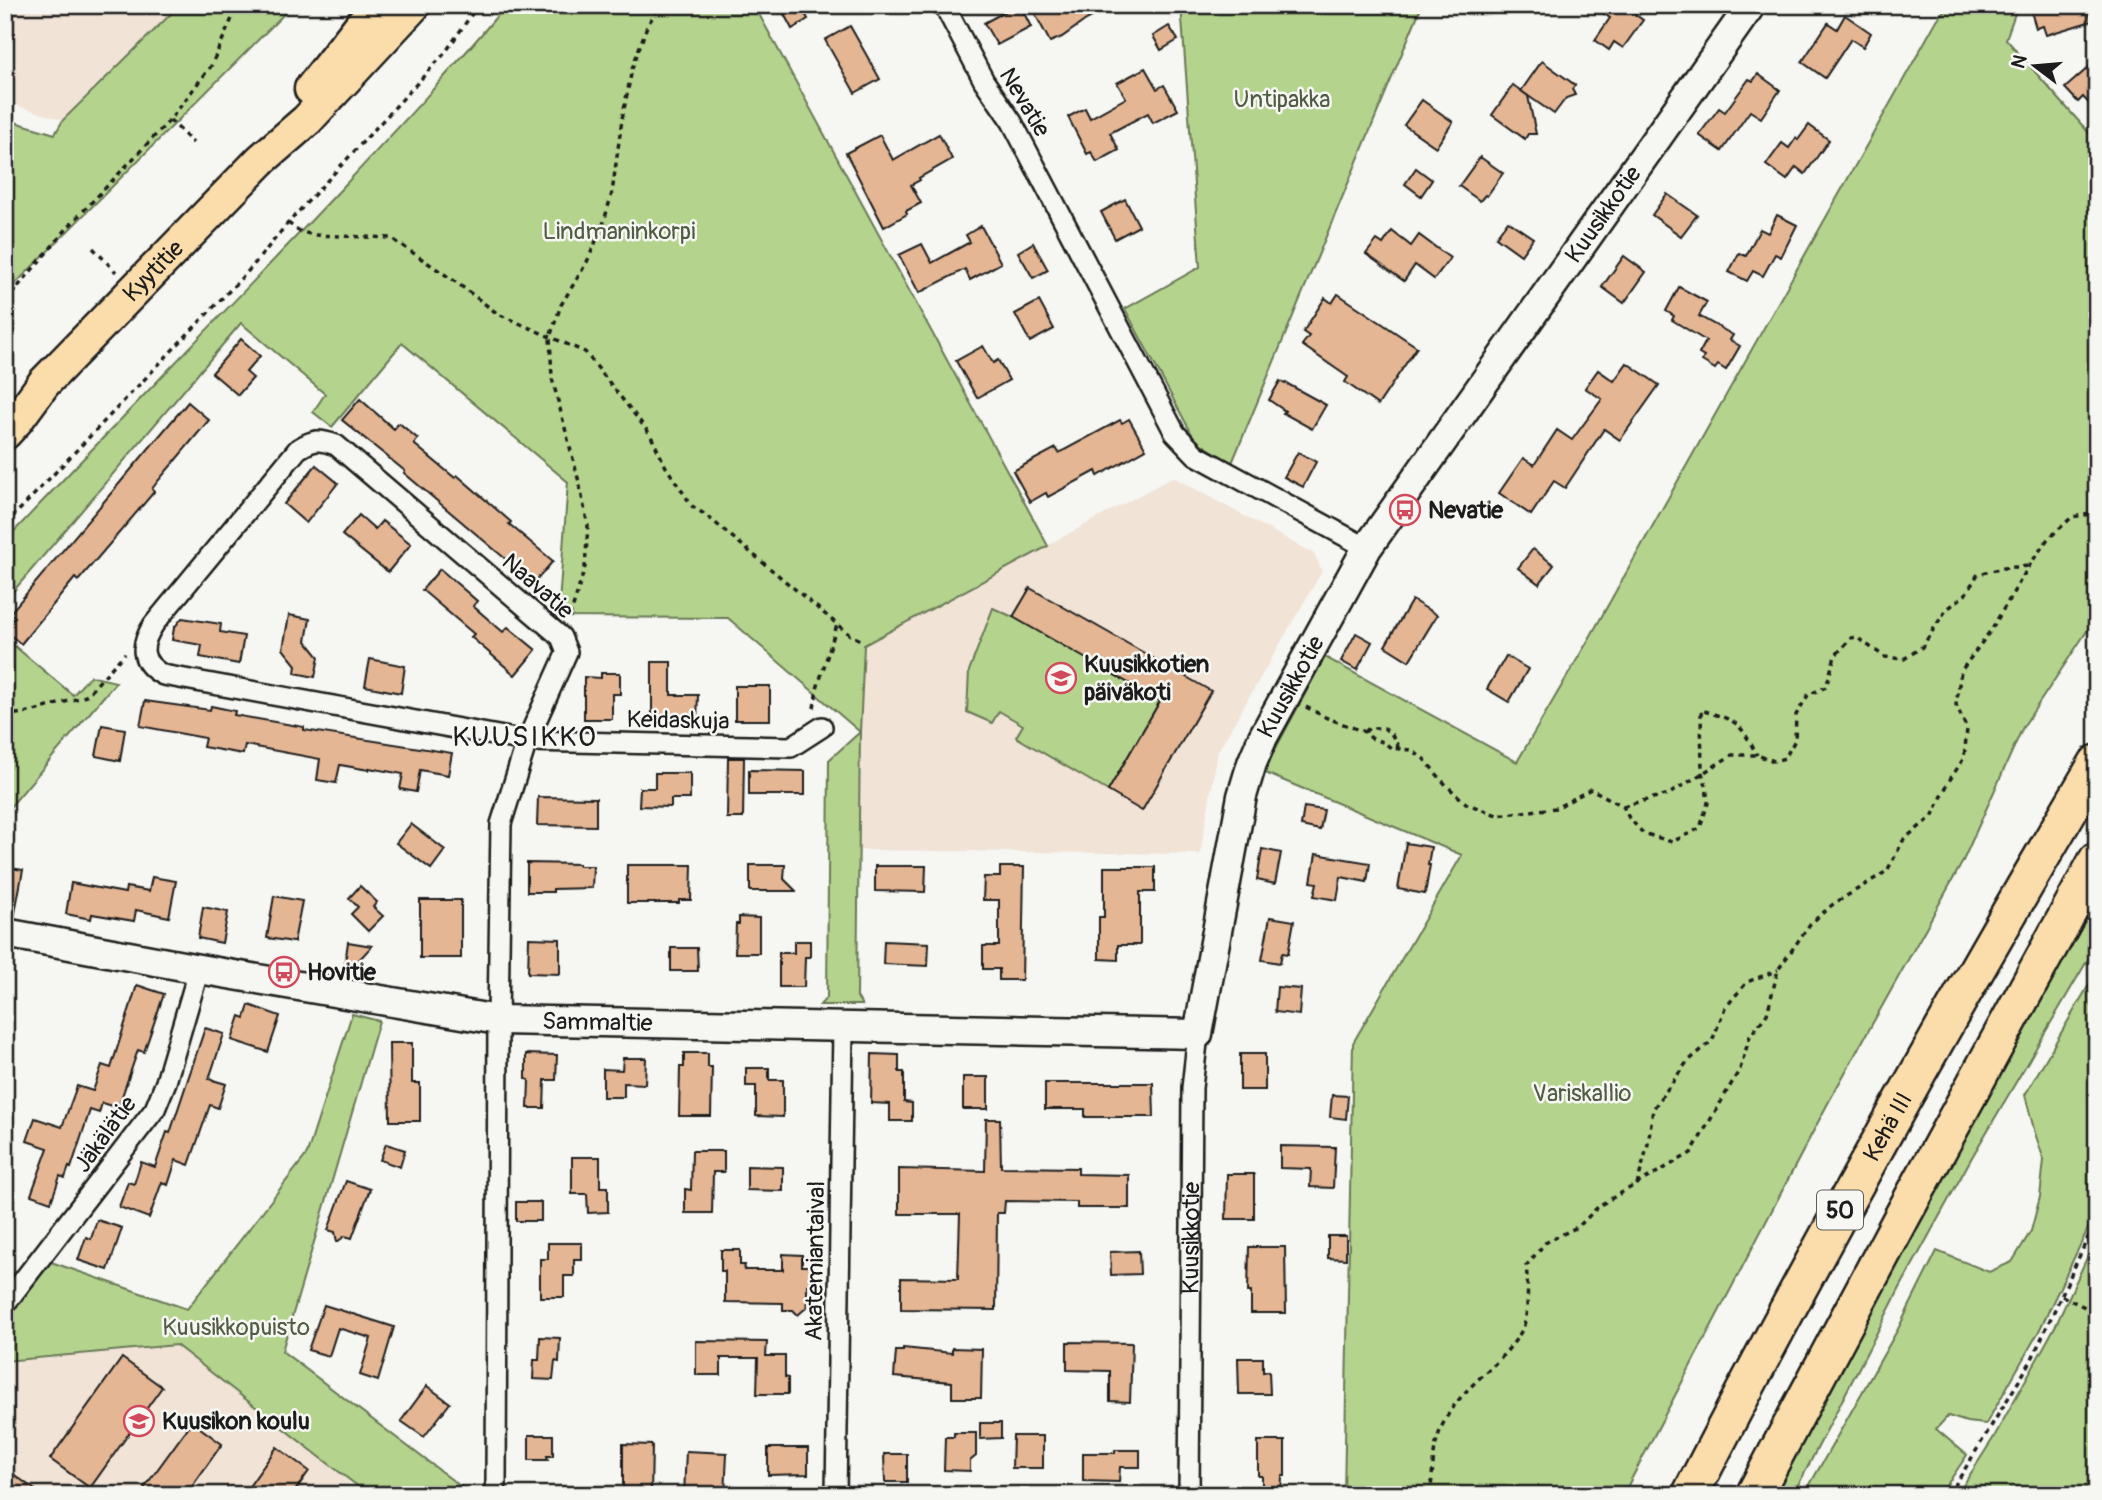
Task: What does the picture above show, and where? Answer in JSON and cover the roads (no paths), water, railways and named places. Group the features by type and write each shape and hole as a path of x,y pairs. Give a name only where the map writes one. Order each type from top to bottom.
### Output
{"highway":[{"name":"Kehä III","path":"1690,1495 1852,1189 1998,929 2097,763"},
{"name":"50","path":"1755,1495 1903,1215 2097,860"}],"main road":[{"name":"Kyytitie","path":"262,159 293,112 379,5"},
{"name":"Kyytitie","path":"5,433 44,383 262,159 307,120 414,5"},
{"name":"Kyytitie","path":"5,407 44,383"}],"street":[{"name":"Nevatie","path":"944,5 984,81 1012,122 1175,433 1196,455 1367,548"},
{"name":"Kuusikkotie","path":"1189,1495 1192,1088 1198,1034 1242,796 1252,763 1285,695 1367,548 1751,5"},
{"name":"Naavatie","path":"321,439 336,445 561,637 567,652 527,741 163,675 150,668 143,646 154,624 298,449 321,439"},
{"name":"Keidaskuja","path":"527,741 791,747 816,731"},
{"path":"493,1495 496,1484 501,824 527,741"},
{"name":"Sammaltie","path":"5,933 498,1020 1198,1034"},
{"name":"Jäkälätie","path":"5,1304 147,1123 166,1082 199,969"},
{"name":"Akatemiantaival","path":"836,1495 843,1028"}],"place":[{"name":"Nevatie","path":"1405,510"},
{"name":"Kuusikkotien päiväkoti","path":"1061,678"},
{"name":"Hovitie","path":"284,972"},
{"name":"Kuusikon koulu","path":"139,1421"}],"district":[{"name":"KUUSIKKO","path":"525,736"}],"park label":[{"name":"Untipakka","path":"1282,99"},
{"name":"Lindmaninkorpi","path":"619,231"},
{"name":"Variskallio","path":"1582,1093"},
{"name":"Kuusikkopuisto","path":"236,1327"}]}
